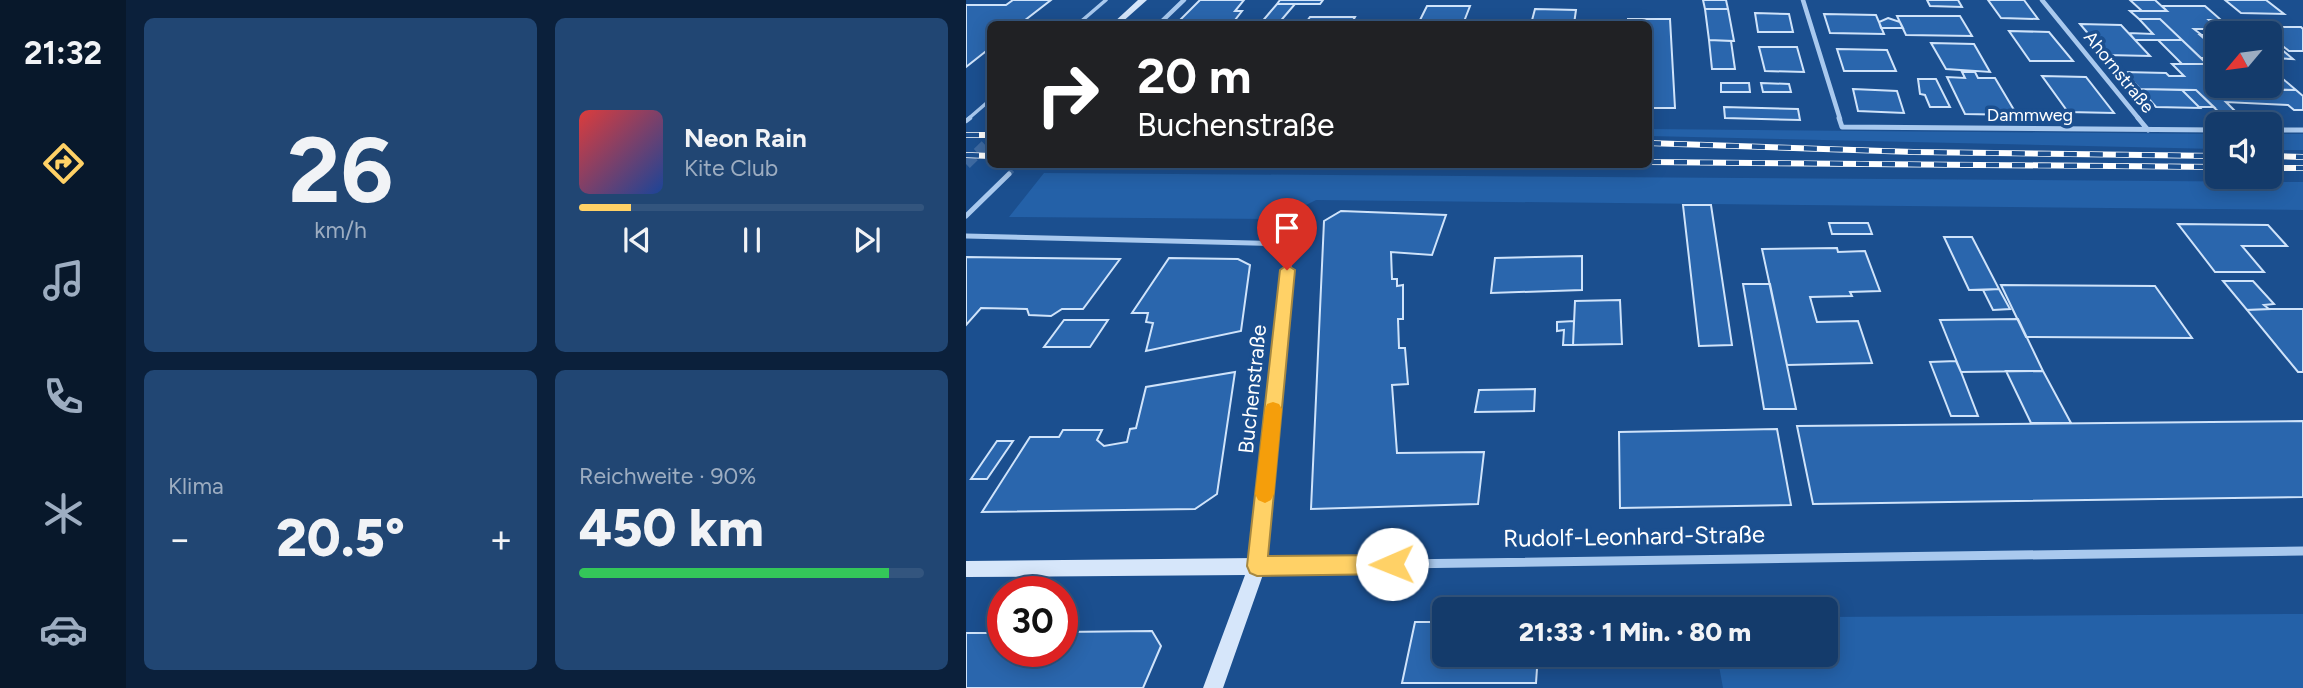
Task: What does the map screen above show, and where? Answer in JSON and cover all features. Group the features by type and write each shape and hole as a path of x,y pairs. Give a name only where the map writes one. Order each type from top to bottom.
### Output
{"street":[{"path":"1119,21 1143,0"},
{"path":"1162,21 1184,0"},
{"name":"Dammweg","path":"1803,0 1842,127 2205,130"},
{"name":"Ahornstraße","path":"2042,0 2148,130"},
{"path":"2282,130 2303,130"},
{"path":"966,216 1009,174"},
{"name":"Buchenstraße","path":"966,236 1290,244 1257,566 1213,688"},
{"name":"Rudolf-Leonhard-Straße","path":"966,569 2303,551"}],"lane":[{"path":"1082,21 1106,0"},
{"path":"966,121 987,103"}],"shaded area":[{"path":"1652,129 2205,134 2205,149 1652,136"},
{"path":"2282,134 2303,134 2303,150 2282,150"},
{"path":"1044,173 2205,181 2205,189 2282,189 2282,182 2303,182 2303,210 1316,200 1278,219 1009,217"},
{"path":"2303,614 2303,688 1723,688 1719,667 1838,667 1838,617"}],"building":[{"path":"1013,0 1051,0 1024,21 987,21 987,50 966,67 966,5 1006,5"},
{"path":"1200,0 1244,0 1235,11 1242,11 1235,20 1179,21"},
{"path":"1280,0 1323,0 1320,4 1277,4"},
{"path":"1703,0 1726,0 1728,9 1705,9"},
{"path":"1927,0 1958,0 1962,7 1930,6"},
{"path":"1988,0 2024,0 2038,19 2001,18"},
{"path":"2130,0 2155,0 2167,11 2142,11"},
{"path":"2225,0 2266,0 2284,14 2241,13"},
{"path":"1277,4 1295,4 1281,21 1263,21"},
{"path":"1427,6 1470,6 1464,21 1420,21"},
{"path":"2162,6 2205,6 2221,20 2205,21 2205,29 2194,29 2205,38 2205,58 2201,58 2160,19 2139,19 2130,11 2167,11"},
{"path":"1535,9 1576,10 1574,21 1532,21"},
{"path":"1705,9 1728,9 1734,41 1709,40"},
{"path":"1755,13 1789,14 1793,32 1758,32"},
{"path":"1824,14 1876,15 1884,34 1830,33"},
{"path":"1897,16 1960,16 1972,36 1906,35"},
{"path":"1310,17 1355,17 1353,21 1307,21"},
{"path":"1888,18 1900,22 1903,28 1881,28 1879,22"},
{"path":"1670,19 1675,108 1652,108 1652,21 1628,21"},
{"path":"2139,19 2160,19 2182,40 2135,40 2129,33 2153,34"},
{"path":"2080,24 2121,25 2150,56 2106,55"},
{"path":"2282,27 2301,27 2303,51 2289,51 2282,45"},
{"path":"2009,31 2049,32 2073,61 2030,61"},
{"path":"1709,40 1731,41 1735,69 1712,69"},
{"path":"2158,40 2182,40 2205,62 2182,64"},
{"path":"1931,43 1974,44 1990,72 1946,69"},
{"path":"1759,47 1797,47 1804,72 1765,71"},
{"path":"1837,49 1887,50 1896,71 1844,71"},
{"path":"2282,50 2293,59 2282,59"},
{"path":"2172,64 2205,64 2205,98 2282,98 2282,90 2296,90 2303,96 2303,110 2294,110 2288,105 2226,102 2236,112 2219,112 2196,90 2140,89 2125,72 2184,76"},
{"path":"1962,72 1975,72 1978,78 1995,78 2017,115 1965,114 1947,77 1965,78"},
{"path":"2042,76 2086,77 2114,113 2068,112"},
{"path":"2282,78 2296,90 2282,90"},
{"path":"1918,79 1936,79 1950,107 1930,107 1925,95 1920,94"},
{"path":"1721,83 1749,83 1750,92 1721,92"},
{"path":"1761,83 1789,84 1791,92 1763,92"},
{"path":"1853,89 1897,91 1904,113 1858,111"},
{"path":"2140,89 2182,90 2200,108 2156,107"},
{"path":"2182,90 2196,90 2214,107 2199,107"},
{"path":"1724,107 1798,109 1800,120 1725,118"},
{"path":"1683,205 1711,205 1732,345 1699,346"},
{"path":"1341,211 1446,215 1432,255 1391,252 1392,279 1397,279 1397,286 1403,285 1403,319 1398,319 1399,348 1405,348 1408,384 1392,385 1397,453 1484,452 1478,504 1311,509 1324,221"},
{"path":"1829,223 1868,223 1872,234 1832,234"},
{"path":"2178,224 2268,225 2287,246 2242,246 2264,272 2215,272"},
{"path":"1944,237 1972,237 1999,289 1969,290"},
{"path":"1837,248 1838,252 1865,251 1880,291 1850,292 1852,296 1810,297 1817,322 1858,321 1872,363 1787,365 1762,249"},
{"path":"1582,256 1582,290 1491,293 1495,258"},
{"path":"966,257 1120,259 1083,309 1062,309 1051,316 1029,315 1027,309 981,308 966,325"},
{"path":"1169,258 1238,259 1250,265 1241,331 1146,351 1153,323 1146,322 1148,313 1132,313"},
{"path":"2223,281 2253,281 2274,304 2264,305 2269,309 2247,310"},
{"path":"1743,284 1770,284 1796,409 1764,409"},
{"path":"2001,285 2155,286 2192,338 2026,337"},
{"path":"1999,289 2010,309 1993,310 1983,290"},
{"path":"1620,300 1622,344 1573,345 1575,301"},
{"path":"2303,309 2303,372 2298,372 2247,310"},
{"path":"2018,319 2043,371 1961,372 1940,320"},
{"path":"1064,320 1108,320 1090,347 1044,347"},
{"path":"1574,321 1573,345 1563,345 1564,330 1557,331 1557,322"},
{"path":"1956,361 1978,416 1951,416 1930,362"},
{"path":"2006,371 2043,371 2071,423 2031,423"},
{"path":"1235,372 1217,494 1195,509 982,512 1030,437 1059,437 1063,430 1102,430 1097,440 1104,446 1127,442 1130,429 1136,428 1146,387"},
{"path":"1535,389 1534,411 1475,412 1479,390"},
{"path":"2303,421 2303,497 1813,504 1797,426"},
{"path":"1777,429 1791,505 1620,508 1619,432"},
{"path":"997,441 1013,441 987,479 971,479"},
{"path":"1415,622 1432,622 1432,667 1537,667 1536,683 1402,683"},
{"path":"1152,631 1161,646 1143,688 966,688 966,633 987,633 987,667 1078,667 1078,632"}],"tunnel":[{"path":"966,164 987,144"},
{"path":"1009,174 1014,168"}],"railway":[{"path":"966,135 987,135"},
{"path":"1652,143 1914,152 2205,156"},
{"path":"966,155 987,156"},
{"path":"2282,156 2303,157"},
{"path":"1652,162 2205,167"},
{"path":"2282,168 2303,168"}],"slow traffic":[{"path":"1265,494 1273,409"}],"route":[{"path":"1287,270 1257,566 1392,564"}]}
